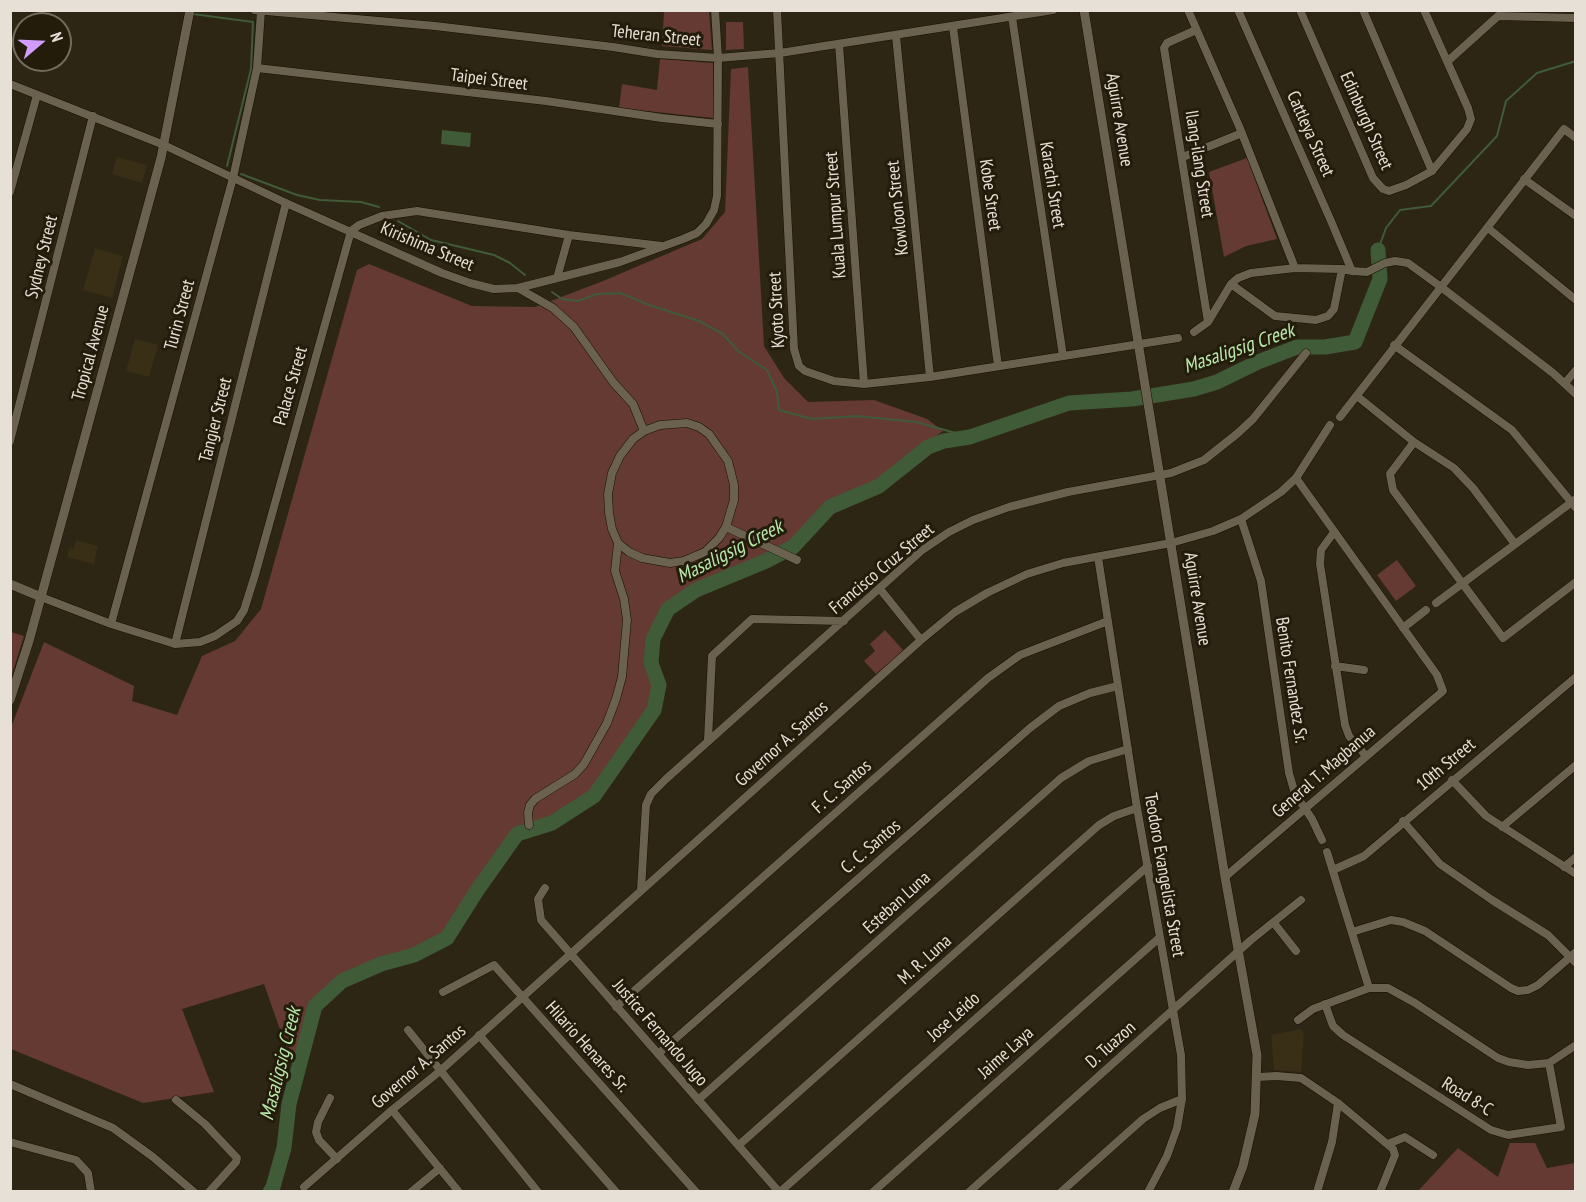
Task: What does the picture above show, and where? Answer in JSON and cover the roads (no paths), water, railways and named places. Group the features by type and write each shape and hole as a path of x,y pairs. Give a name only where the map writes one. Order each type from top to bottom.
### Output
{"street":[{"name":"Tropical Avenue","path":"10,700 41,597 164,145 190,10"},
{"name":"Teheran Street","path":"255,10 435,26 657,54 718,58 896,36 1053,10"},
{"name":"Kirishima Street","path":"10,84 164,145 442,273 494,289 518,288 620,262 697,233 706,224 714,210 717,196 718,58 715,10"},
{"name":"Kyoto Street","path":"777,10 795,358 799,366 815,376 849,384 864,384 930,377 1178,338"},
{"name":"Aguirre Avenue","path":"1084,10 1225,876 1254,1033 1258,1077 1255,1114 1243,1166 1233,1191"},
{"path":"1188,10 1242,133 1295,268"},
{"name":"Cattleya Street","path":"1238,10 1292,129 1352,272"},
{"name":"Edinburgh Street","path":"1300,10 1373,178 1389,191 1432,171 1467,129 1471,119 1448,61 1424,10"},
{"path":"1363,10 1432,171"},
{"name":"Turin Street","path":"111,624 233,178 257,68 261,11"},
{"path":"1448,61 1497,13 1575,18"},
{"name":"Karachi Street","path":"1012,17 1063,356"},
{"name":"Kobe Street","path":"953,27 998,366"},
{"name":"Ilang-ilang Street","path":"1196,30 1167,43 1164,48 1208,322"},
{"name":"Kowloon Street","path":"896,36 930,377"},
{"name":"Kuala Lumpur Street","path":"839,44 864,384"},
{"name":"Taipei Street","path":"257,68 717,124"},
{"path":"10,192 15,160 37,95"},
{"name":"Sydney Street","path":"10,441 93,116"},
{"path":"1340,417 1564,129 1575,138"},
{"path":"1183,157 1242,133"},
{"path":"1524,179 1575,216"},
{"name":"Tangier Street","path":"175,644 286,203"},
{"path":"351,231 368,220 417,211 569,235 663,246"},
{"path":"1488,228 1575,300"},
{"name":"Palace Street","path":"10,584 111,624 175,644 200,642 215,636 237,621 244,610 351,231"},
{"path":"557,278 569,235"},
{"path":"1194,332 1208,322 1231,285 1238,278 1251,273 1295,268 1342,268 1352,272 1367,272 1385,263 1395,261 1408,263 1565,383 1575,394"},
{"path":"1231,285 1275,315 1316,320 1328,316 1334,309 1342,268"},
{"path":"518,288 553,308 574,327 613,382 633,404 644,431"},
{"path":"1394,345 1512,430 1574,503 1436,603"},
{"name":"Francisco Cruz Street","path":"641,890 646,805 651,794 708,740 921,551 949,532 973,520 1030,500 1182,470 1204,460 1253,419 1306,353"},
{"path":"1565,383 1575,370"},
{"path":"1357,396 1414,442 1454,468 1473,488 1515,544"},
{"path":"687,423 709,434 721,449 733,475 734,500 726,527 705,552 684,561 670,563 642,558 629,552 618,543 612,529 608,494 612,473 620,456 633,439 644,431 660,425 687,423"},
{"name":"Governor A. Santos","path":"304,1187 440,1071 921,640 956,612 1006,583 1063,563 1171,543 1213,531 1241,519 1281,492 1296,478 1330,425"},
{"path":"1414,442 1390,474 1393,490 1503,638 1575,582"},
{"path":"1296,478 1403,628 1426,610"},
{"name":"Benito Fernandez Sr.","path":"1241,519 1261,581 1289,772 1295,794 1322,840"},
{"path":"726,527 797,560"},
{"path":"1334,532 1321,550 1320,564 1345,725 1349,736 1366,756"},
{"path":"530,825 528,813 530,805 535,799 574,774 584,764 607,723 616,699 621,677 627,620 624,599 615,572 618,543"},
{"name":"Teodoro Evangelista Street","path":"1098,557 1137,808 1181,1055 1182,1099 1177,1128 1167,1156 1148,1191"},
{"path":"880,589 921,640"},
{"path":"708,740 712,656 752,619 844,621"},
{"name":"F. C. Santos","path":"616,1006 988,678 1020,655 1108,621"},
{"name":"General T. Magbanua","path":"1225,876 1443,691 1437,675 1403,628"},
{"path":"1335,666 1364,670"},
{"name":"10th Street","path":"1333,870 1364,856 1575,677"},
{"name":"C. C. Santos","path":"658,1054 1030,728 1059,706 1090,693 1119,686"},
{"name":"Esteban Luna","path":"698,1100 1061,778 1089,761 1128,749"},
{"path":"1502,827 1575,765"},
{"path":"1452,780 1474,805 1502,827 1575,874"},
{"name":"M. R. Luna","path":"738,1145 1100,825 1114,816 1137,808"},
{"path":"1352,932 1391,920 1403,922 1425,931 1518,991 1528,990 1538,985 1574,958 1548,935 1440,864 1403,821"},
{"path":"1327,852 1369,988"},
{"path":"1564,867 1575,857"},
{"name":"Jose Leido","path":"780,1191 1148,866"},
{"name":"Justice Fernando Jugo","path":"545,888 538,899 541,920 780,1191"},
{"name":"D. Tuazon","path":"969,1191 1238,951 1301,900"},
{"path":"1274,923 1296,951"},
{"name":"Jaime Laya","path":"873,1191 1159,938"},
{"name":"Hilario Henares Sr.","path":"443,992 494,965 696,1191"},
{"path":"1298,1020 1313,1009 1369,988 1388,988 1395,990 1498,1058 1509,1062 1528,1065 1549,1063 1575,1045"},
{"name":"Road 8-C","path":"1325,1004 1333,1026 1343,1035 1491,1130 1508,1135 1561,1126 1549,1063"},
{"path":"408,1030 538,1191"},
{"path":"479,1035 616,1191"},
{"path":"1258,1077 1301,1078 1338,1103 1390,1147 1395,1155 1380,1191"},
{"path":"10,1084 113,1128 195,1191"},
{"path":"330,1098 318,1122 316,1132 319,1140 337,1159"},
{"path":"1061,1191 1143,1119 1160,1108 1182,1099"},
{"path":"176,1100 205,1125 237,1158 236,1162 209,1191"},
{"path":"1317,1191 1332,1142 1338,1103"},
{"path":"392,1110 459,1191"},
{"path":"1390,1147 1405,1137 1433,1155"},
{"path":"10,1142 76,1160 88,1173 91,1191"},
{"path":"411,1191 440,1168"}],"waterway":[{"name":"Masaligsig Creek","path":"193,14 253,22 251,69 227,166"},
{"name":"Masaligsig Creek","path":"1378,250 1386,228 1400,210 1431,206 1497,136 1506,101 1537,73 1576,61"},
{"name":"Masaligsig Creek","path":"241,174 297,195 320,200 361,202 379,207"},
{"name":"Masaligsig Creek","path":"398,221 431,240 494,255 510,263 525,275"},
{"name":"Masaligsig Creek","path":"270,1192 284,1148 289,1104 315,1006 342,981 381,964 414,955 447,938 517,834 552,823 594,796 654,710 659,685 651,663 653,639 668,609 696,590 766,561 793,547 830,507 879,486 928,447 944,441 970,437 1069,403 1132,399 1194,389 1217,382 1258,362 1297,347 1325,347 1355,342 1380,279 1378,250"},
{"name":"Masaligsig Creek","path":"552,292 562,299 578,301 597,294 620,293 699,321 723,334 738,351 767,370 777,392 779,410 812,419 857,416 916,422 970,437"}]}
